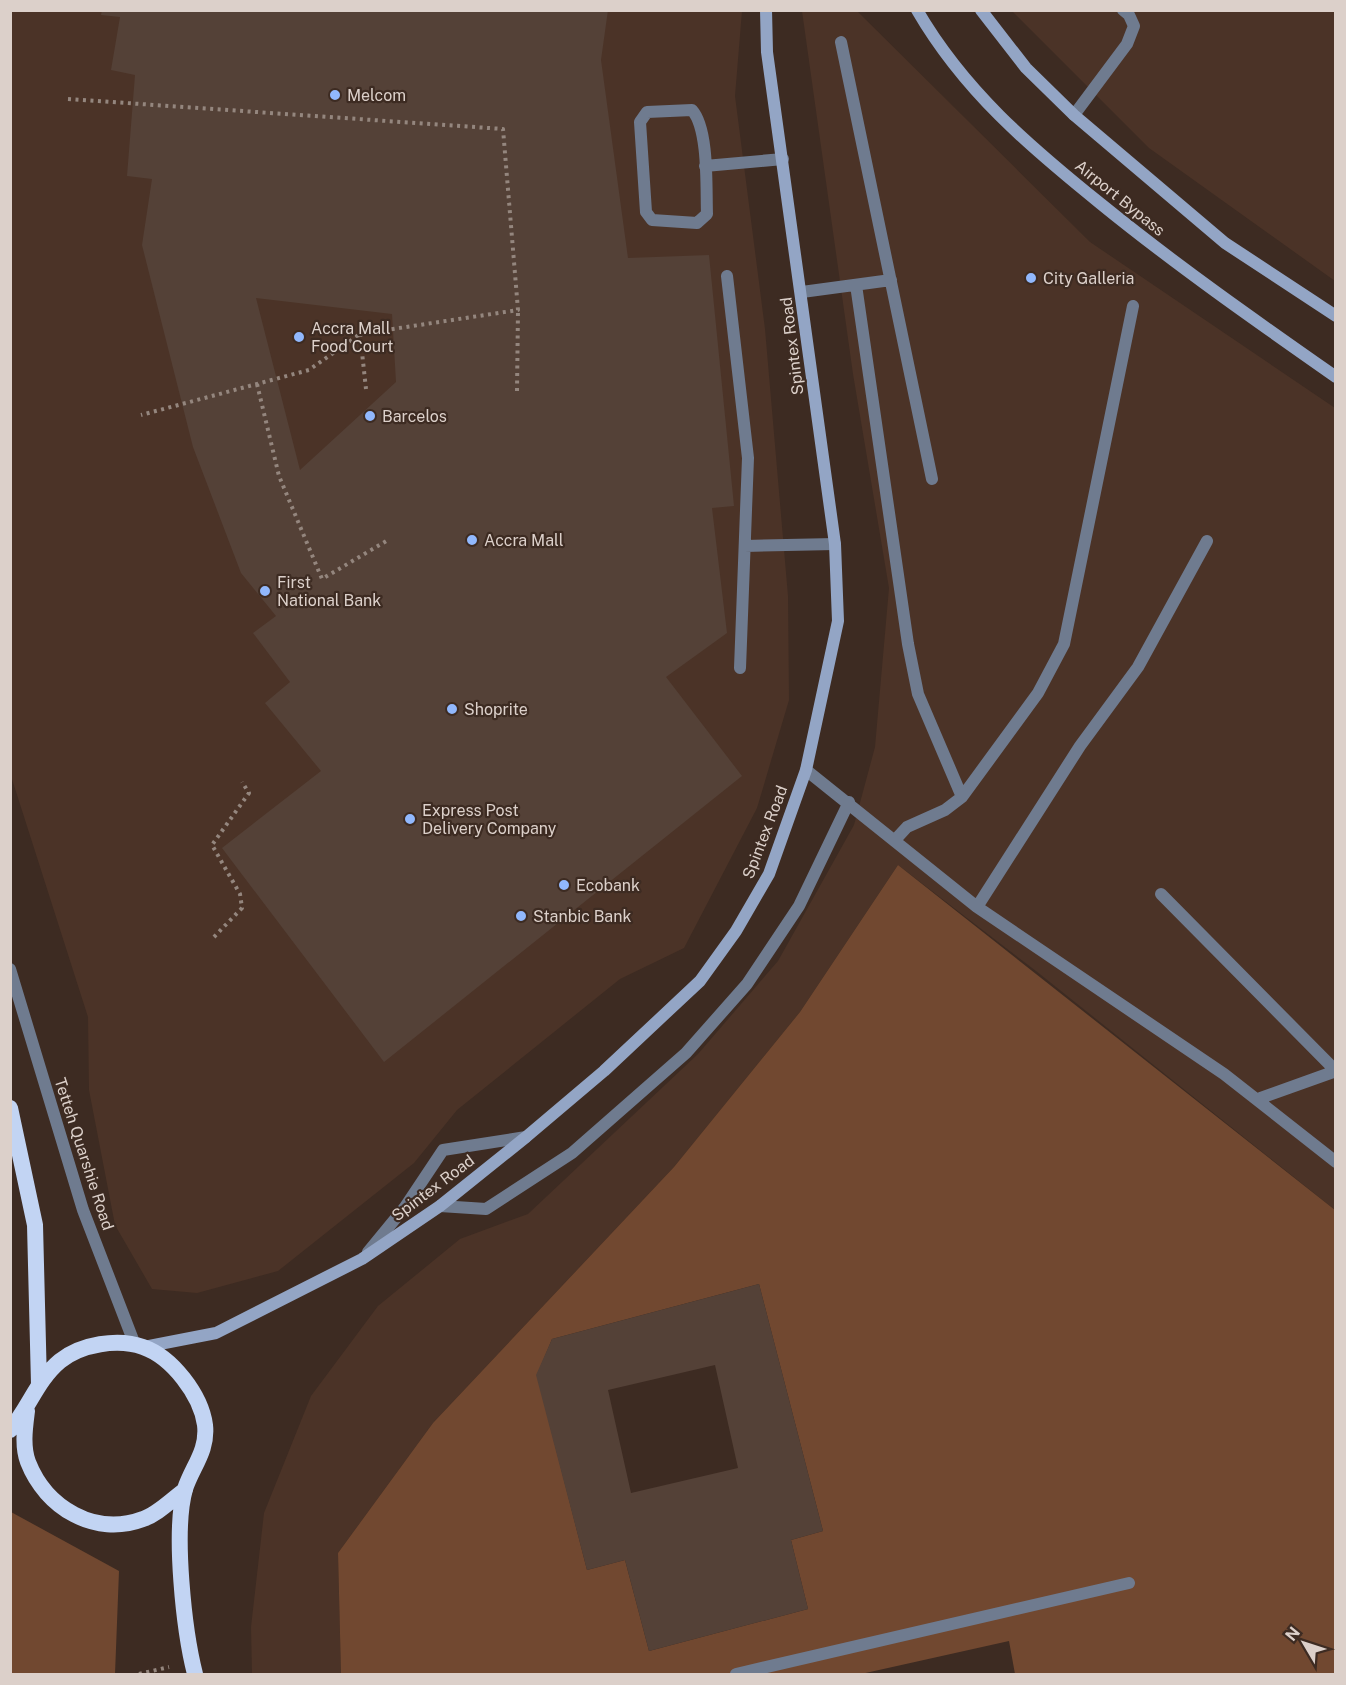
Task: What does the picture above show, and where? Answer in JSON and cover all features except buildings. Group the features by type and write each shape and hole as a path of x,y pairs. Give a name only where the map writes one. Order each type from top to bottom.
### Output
{"highway":[{"path":"10,1108 35,1225 39,1384"},
{"path":"185,1490 146,1518 123,1525 97,1523 74,1516 44,1491 27,1460 24,1437 27,1411 39,1384 62,1360 91,1346 140,1346 176,1369 202,1408 206,1428 204,1451 185,1490 180,1540 193,1668"},
{"path":"10,1430 27,1411"}],"main road":[{"name":"Spintex Road","path":"140,1346 216,1333 362,1260 440,1206 604,1071 700,981 736,931 769,874 806,770 838,621 836,544 820,447 802,292 767,52 766,10"},
{"name":"Airport Bypass","path":"917,10 933,37 977,94 1025,143 1147,241 1335,377"},
{"name":"Airport Bypass","path":"981,10 1026,68 1074,115 1225,243 1335,316"}],"street":[{"path":"1074,115 1127,44 1134,26 1129,15 1123,10"},
{"path":"841,42 932,479"},
{"path":"692,110 699,117 705,166 707,214 697,223 652,220 646,212 640,122 647,112 692,110"},
{"path":"705,166 783,159"},
{"path":"727,276 748,458 740,668"},
{"path":"802,292 891,280"},
{"path":"856,285 908,644 918,694 963,797"},
{"path":"895,840 907,827 945,810 963,797 1038,693 1064,644 1133,306"},
{"path":"977,908 1080,746 1138,667 1207,541"},
{"path":"745,546 836,544"},
{"path":"806,770 849,802 977,908 1258,1099 1335,1162"},
{"path":"440,1206 486,1209 572,1153 686,1053 747,984 799,906 849,802"},
{"path":"1161,894 1335,1071 1258,1099"},
{"name":"Tetteh Quarshie Road","path":"10,969 83,1210 140,1346"},
{"path":"362,1260 405,1207 443,1150 526,1137"},
{"path":"736,1674 1129,1582"}],"path":[{"path":"68,99 503,129 518,310 517,392"},
{"path":"141,415 309,370 360,334 518,310"},
{"path":"360,334 366,389"},
{"path":"257,384 279,476 322,579 388,540"},
{"path":"214,937 242,908 240,894 212,845 249,793 242,783"},
{"path":"139,1674 193,1668"}],"shaded area":[{"path":"10,11 742,11 735,96 765,329 788,596 789,700 757,808 684,948 620,979 457,1110 414,1163 278,1271 197,1293 152,1289 115,1225 89,1090 88,1017 11,776"},
{"path":"802,11 857,11 1090,242 1335,408 1335,1210 1036,971 898,865 800,1012 674,1167 433,1423 338,1553 341,1674 252,1674 251,1627 264,1513 311,1396 378,1306 460,1239 528,1214 698,1054 778,961 854,825 875,747 889,588 853,374"},
{"path":"1012,11 1335,11 1335,281 1149,148"},
{"path":"898,865 1335,1210 1335,1674 1015,1674 1009,1641 861,1674 341,1674 338,1553 433,1423 674,1167 800,1012","holes":["759,1284 823,1531 791,1540 808,1609 649,1651 625,1560 587,1570 537,1375 552,1339"]},
{"path":"11,1512 119,1571 115,1674 11,1674"}],"place":[{"name":"Melcom","path":"335,95"},
{"name":"City Galleria","path":"1031,278"},
{"name":"Accra Mall Food Court","path":"299,337"},
{"name":"Barcelos","path":"370,416"},
{"name":"Accra Mall","path":"472,540"},
{"name":"First National Bank","path":"265,591"},
{"name":"Shoprite","path":"452,709"},
{"name":"Express Post Delivery Company","path":"410,819"},
{"name":"Ecobank","path":"564,885"},
{"name":"Stanbic Bank","path":"521,916"}]}
